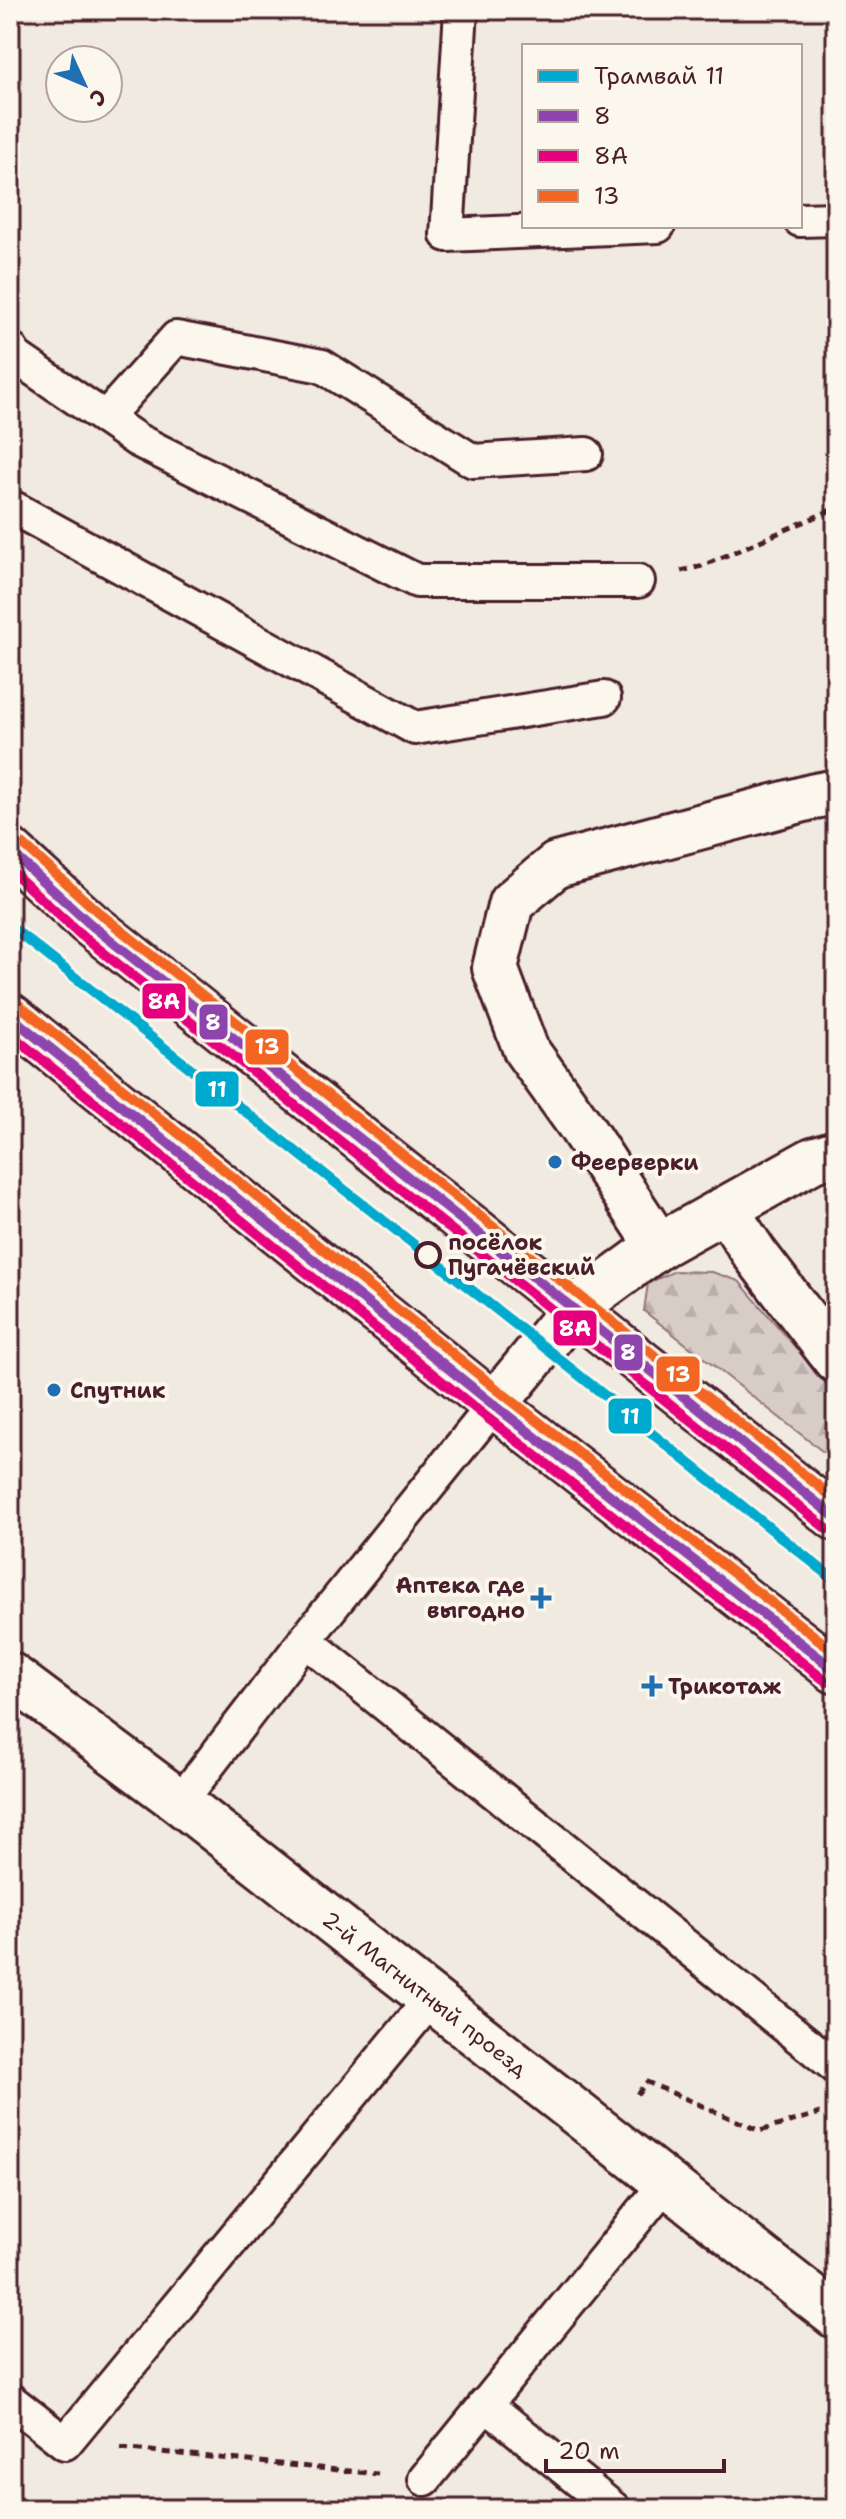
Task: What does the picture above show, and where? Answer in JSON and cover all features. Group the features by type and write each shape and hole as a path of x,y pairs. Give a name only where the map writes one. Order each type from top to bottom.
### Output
{"street":[{"path":"659,1246 526,1050 495,968 511,903 556,865 836,792"},
{"path":"10,851 101,933 836,1518"},
{"path":"10,1016 494,1405 836,1671"},
{"path":"494,1405 573,1309 659,1246 813,1160 836,1153"},
{"path":"725,1209 755,1254 836,1360"},
{"name":"2-й Магнитный проезд","path":"10,1675 180,1802 836,2316"}],"lane":[{"path":"461,10 447,235 611,228"},
{"path":"802,220 836,219"},
{"path":"105,418 176,338 322,366 473,461 586,454"},
{"path":"12,359 137,440 417,581 638,581"},
{"path":"10,506 415,728 604,698"},
{"path":"180,1802 305,1640 494,1405"},
{"path":"305,1640 836,2067"},
{"path":"10,2400 65,2443 431,1999"},
{"path":"425,2479 666,2183"},
{"path":"485,2404 614,2509"}],"path":[{"path":"638,581 702,566 836,508"},
{"path":"606,2135 647,2082 760,2131 821,2113"},
{"path":"65,2443 425,2479"}],"green space":[{"path":"675,1271 712,1272 739,1281 836,1395 836,1462 644,1311 648,1283"}],"tram line":[{"name":"11","path":"10,926 836,1581"}],"transit line":[{"name":"13","path":"19,841 98,912 836,1500"},
{"name":"8","path":"10,851 89,923 836,1518"},
{"name":"8А","path":"10,870 80,934 827,1529"},
{"name":"13","path":"19,1005 503,1394 836,1653"},
{"name":"8","path":"10,1016 494,1405 836,1671"},
{"name":"8А","path":"10,1034 485,1416 827,1682"}],"place":[{"name":"Феерверки","path":"555,1162"},
{"name":"посёлок Пугачёвский","path":"428,1255"},
{"name":"Спутник","path":"54,1390"},
{"name":"Аптека где выгодно","path":"541,1598"},
{"name":"Трикотаж","path":"652,1686"}]}
